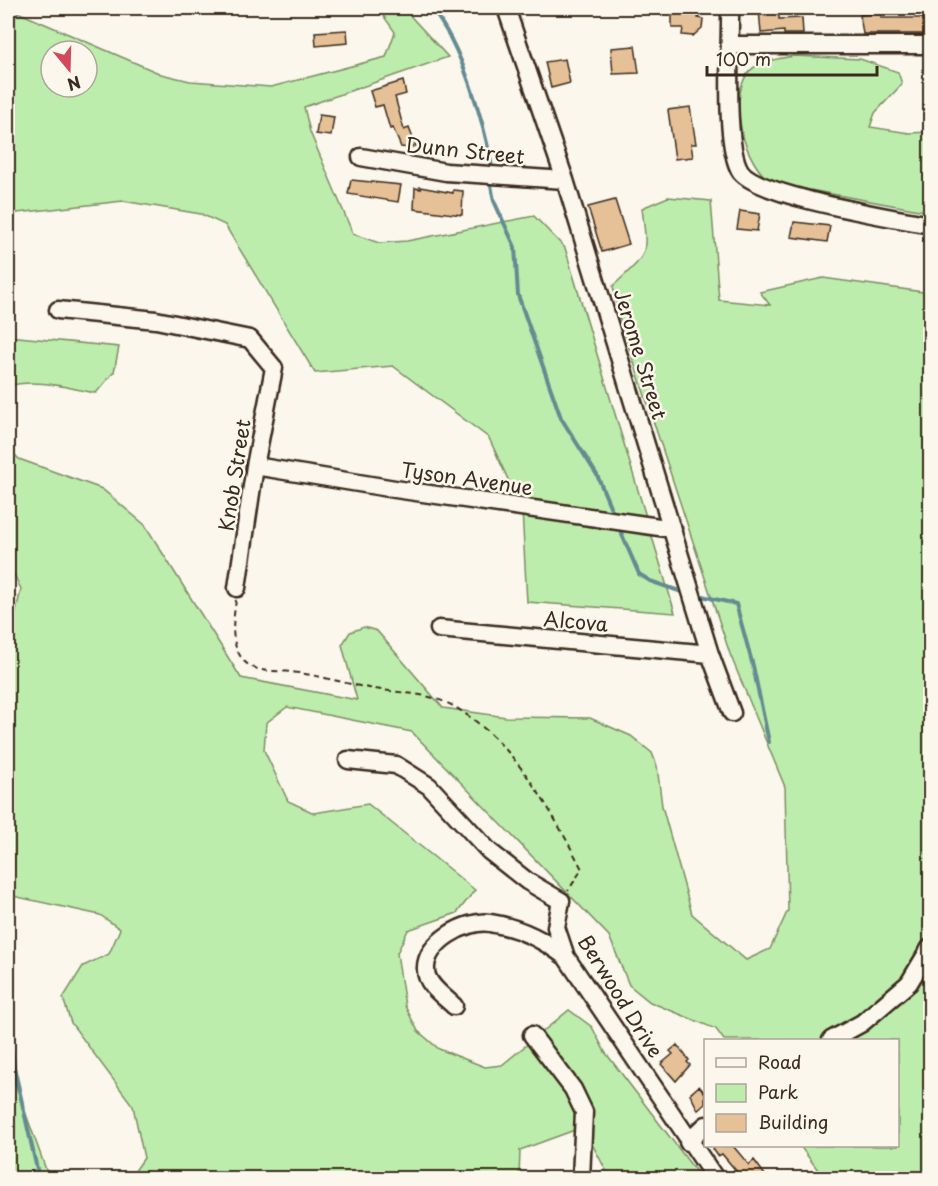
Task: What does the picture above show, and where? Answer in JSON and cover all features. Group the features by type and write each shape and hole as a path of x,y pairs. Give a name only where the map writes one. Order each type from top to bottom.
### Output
{"street":[{"name":"Jerome Street","path":"506,8 565,180 710,654 732,713"},
{"path":"730,8 731,133 734,153 741,171 752,181 807,199 930,225"},
{"path":"731,45 930,45"},
{"name":"Dunn Street","path":"361,157 446,172 565,180"},
{"name":"Knob Street","path":"58,310 156,320 250,339 274,368 255,466 237,588"},
{"name":"Tyson Avenue","path":"255,466 395,489 673,529"},
{"name":"Alcova","path":"439,629 710,654"},
{"path":"348,760 396,765 429,786 489,851 527,880 561,901"},
{"name":"Berwood Drive","path":"561,901 556,927 566,957 715,1179"},
{"path":"454,1006 430,983 425,971 429,954 440,939 459,929 488,922 547,942 566,957"},
{"path":"834,1039 861,1023 909,983 930,948"},
{"path":"532,1035 573,1089 584,1112 581,1179"},
{"path":"688,1142 704,1126"}],"path":[{"path":"237,588 233,627 234,646 245,663 259,670 292,672 371,688 409,692 452,706 488,733 522,769 582,869 561,901"}],"green space":[{"path":"8,8 80,39 39,39 39,99 99,99 99,47 161,74 190,81 271,87 386,57 395,32 380,11 374,8 403,8 448,57 304,107 310,132 353,234 379,243 407,241 534,216 565,248 675,613 527,602 522,510 489,438 393,366 315,373 225,225 201,214 123,201 17,213 8,217"},
{"path":"794,56 860,59 898,72 902,84 875,113 870,127 909,133 930,132 930,212 772,183 762,174 747,148 742,132 739,116 741,86 747,74 756,66"},
{"path":"668,197 711,201 719,300 770,305 760,292 823,278 930,293 930,1178 824,1178 801,1147 899,1147 899,1039 723,1039 716,1029 650,1002 629,985 609,936 412,732 287,707 266,723 264,750 288,801 314,813 368,804 475,890 457,913 408,930 397,953 405,1006 418,1031 439,1049 485,1067 502,1065 569,1010 592,1027 605,1052 701,1178 610,1178 583,1127 520,1150 519,1178 130,1178 144,1158 133,1106 71,1023 63,998 83,966 109,954 120,929 100,915 8,895 8,620 15,616 21,589 8,562 8,448 19,459 102,489 145,525 241,678 357,700 342,645 350,632 364,627 377,631 443,708 506,717 590,718 631,736 652,753 657,766 662,806 692,914 746,960 770,949 788,910 785,787 730,654 619,317 613,286 640,260 643,253 645,236 642,208"},
{"path":"8,336 119,347 114,372 96,393 41,383 8,386"},
{"path":"8,1064 49,1178 8,1178"}],"building":[{"path":"759,9 779,9 779,19 802,18 803,34 784,34 784,31 761,33"},
{"path":"672,11 700,13 698,18 703,19 702,28 693,36 682,35 683,28 672,28"},
{"path":"881,13 881,18 930,18 930,34 863,34 860,15"},
{"path":"347,30 348,43 316,46 315,32"},
{"path":"635,46 639,73 613,74 611,48"},
{"path":"565,59 570,83 551,88 545,62"},
{"path":"403,81 406,94 395,97 404,130 409,128 416,146 409,148 401,147 393,128 390,129 383,105 375,107 370,91"},
{"path":"690,107 696,144 691,144 693,157 675,159 668,110"},
{"path":"319,115 334,117 331,136 316,134"},
{"path":"351,180 401,185 398,202 348,194"},
{"path":"420,187 453,193 453,190 463,191 462,215 414,209 415,188 421,189"},
{"path":"615,200 629,244 602,252 588,207"},
{"path":"740,211 760,214 757,231 737,229"},
{"path":"794,222 830,226 827,242 791,237"},
{"path":"677,1045 689,1060 687,1062 690,1065 676,1081 661,1064 673,1054 670,1051"},
{"path":"699,1086 704,1092 704,1105 698,1110 690,1094"},
{"path":"714,1147 734,1147 749,1165 754,1160 768,1179 730,1179 738,1173 722,1154 718,1156 713,1149"}],"waterway":[{"path":"431,8 462,62 477,106 492,167"},
{"path":"491,185 494,201 515,247 518,295 561,418 597,475 612,511"},
{"path":"620,530 639,574 650,581 682,592"},
{"path":"702,596 736,604 753,666 769,742"},
{"path":"8,1010 14,1067 39,1178"}]}
